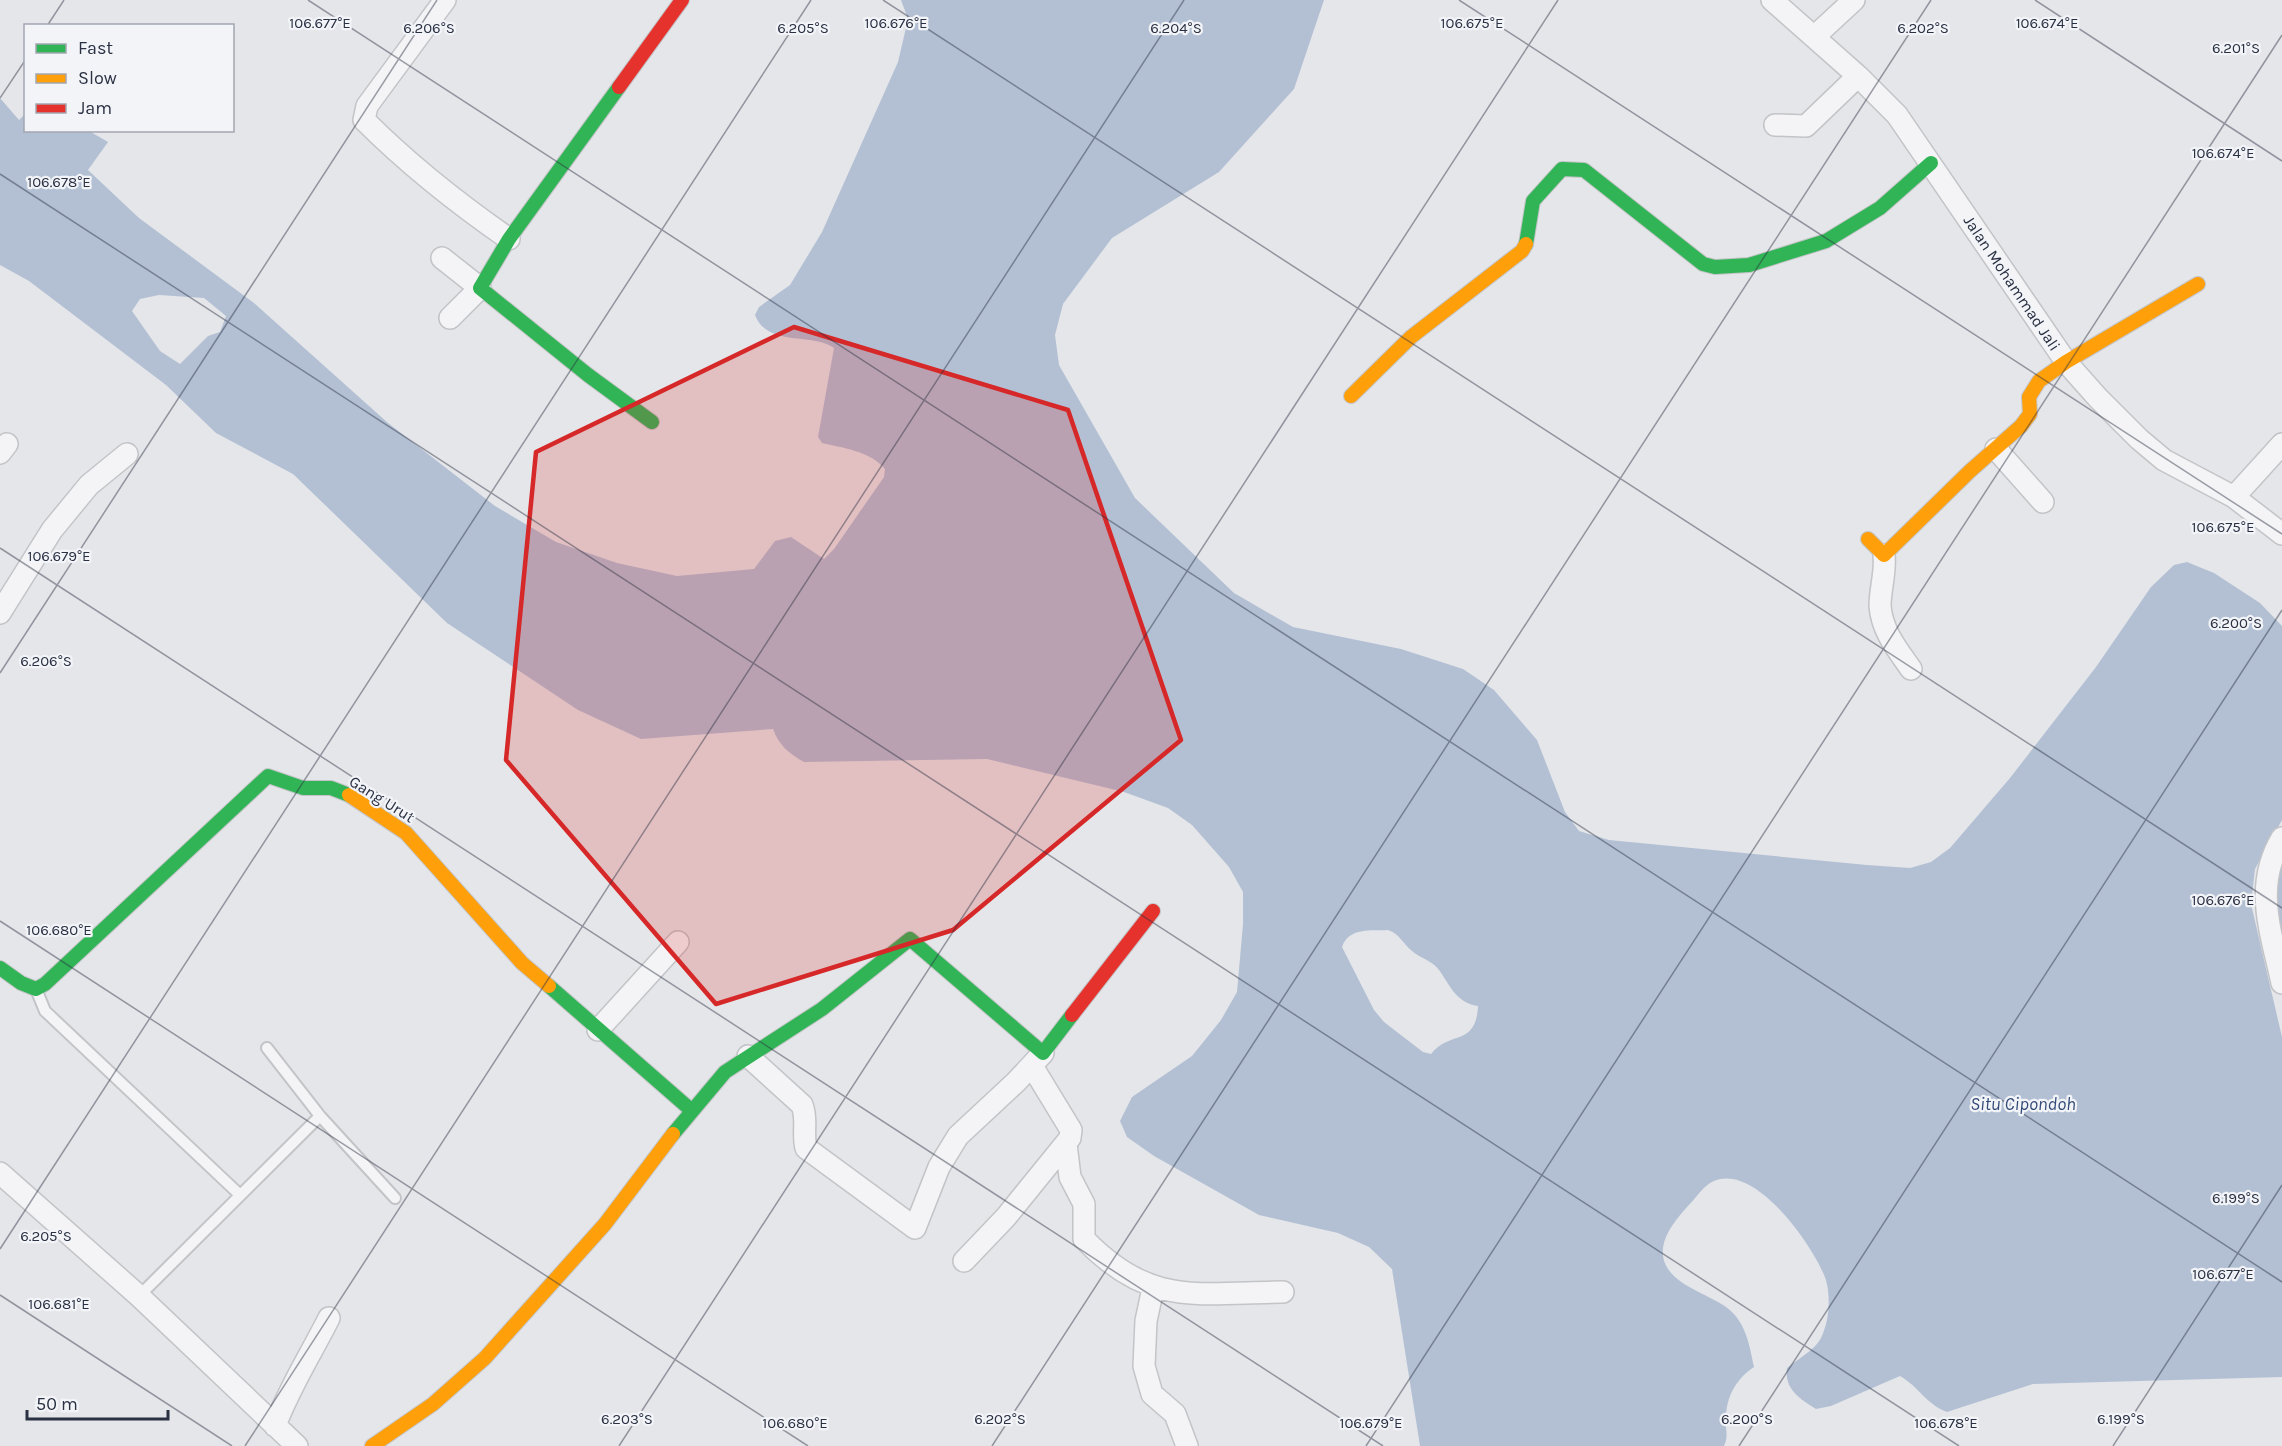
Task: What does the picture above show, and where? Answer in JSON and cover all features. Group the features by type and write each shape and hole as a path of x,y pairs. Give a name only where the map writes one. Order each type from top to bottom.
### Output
{"street":[{"path":"445,0 367,105 364,120 400,156 463,207 509,239"},
{"path":"450,318 480,288 509,239 682,0"},
{"name":"Jalan Mohammad Jali","path":"1772,0 1858,76 1897,115 2066,362 2106,406 2164,460 2234,497 2282,534"},
{"path":"1814,37 1854,0"},
{"path":"1775,125 1806,126 1858,76"},
{"path":"1351,396 1411,337 1522,251 1530,237 1533,201 1562,169 1578,168 1590,173 1703,264 1715,267 1749,265 1826,241 1856,225 1880,208 1930,163"},
{"path":"441,258 588,375 652,422"},
{"path":"1911,669 1887,634 1883,622 1880,605 1884,555 2021,426 2030,414 2029,397 2039,381 2066,362 2198,284"},
{"path":"2234,497 2282,444"},
{"path":"1996,449 2043,502"},
{"path":"0,614 52,530 89,485 127,453"},
{"path":"1868,539 1884,555"},
{"name":"Gang Urut","path":"36,989 268,776 303,788 331,788 343,791 395,824 417,843 522,963 691,1110"},
{"path":"2282,838 2269,865 2265,884 2270,927 2282,983"},
{"path":"748,1056 802,1105 806,1115 803,1137 806,1148 915,1228 939,1167 958,1136 1038,1059 1153,911"},
{"path":"372,1446 433,1404 485,1358 606,1224 691,1110 725,1072 822,1009 910,939 1038,1059 1071,1130 1066,1144 1006,1217 964,1261"},
{"path":"598,1030 678,942"},
{"path":"0,968 21,983 36,989"},
{"path":"1066,1144 1070,1177 1084,1204 1084,1239 1130,1278 1153,1288 1186,1293 1283,1292"},
{"path":"0,1173 139,1296 297,1446"},
{"path":"1153,1288 1146,1321 1144,1366 1152,1394 1175,1414 1187,1446"},
{"path":"275,1426 287,1394 302,1372 329,1318"}],"lane":[{"path":"36,989 45,1011 239,1194"},
{"path":"267,1048 321,1116 395,1198"},
{"path":"139,1296 239,1194 321,1116"}],"highlighted area":[{"path":"794,327 1068,410 1181,740 953,930 716,1004 506,760 536,452"}],"water":[{"name":"Situ Cipondoh","path":"901,0 1324,0 1294,89 1219,172 1112,238 1063,304 1055,335 1059,365 1135,498 1234,593 1293,627 1401,649 1463,669 1494,690 1537,740 1565,812 1579,831 1609,840 1867,865 1910,868 1931,862 1950,848 2010,778 2096,667 2151,587 2174,565 2187,562 2214,573 2260,603 2282,626 2282,820 2255,869 2251,904 2282,1037 2282,1377 2033,1384 1947,1412 1934,1405 1900,1376 1831,1406 1816,1409 1794,1393 1788,1382 1787,1368 1810,1351 1821,1338 1828,1310 1826,1280 1796,1228 1780,1210 1763,1194 1745,1183 1727,1178 1710,1183 1701,1191 1672,1225 1663,1248 1664,1261 1670,1271 1690,1287 1725,1306 1738,1319 1747,1338 1754,1367 1737,1383 1730,1396 1726,1411 1727,1436 1724,1446 1420,1446 1392,1269 1369,1247 1338,1233 1259,1215 1154,1156 1127,1137 1120,1121 1132,1097 1192,1056 1221,1020 1237,992 1243,924 1243,892 1229,867 1192,825 1168,808 1124,792 987,759 804,762 785,748 773,729 641,739 578,710 447,623 293,474 216,433 166,385 29,281 0,265 0,98 19,120 24,115 24,132 91,132 108,142 88,170 139,218 254,303 388,423 495,506 556,542 617,563 677,576 754,569 775,541 791,537 824,559 834,549 884,477 885,469 864,454 822,443 818,437 834,348 825,343 780,336 770,332 761,325 755,315 759,307 790,285 822,232 898,62 908,19","holes":["159,295 204,298 226,316 220,332 208,336 180,364 160,351 132,311 140,299","1388,930 1396,934 1415,953 1436,967 1459,997 1478,1006 1476,1019 1467,1033 1446,1042 1431,1054 1423,1052 1384,1022 1374,1010 1342,947 1350,936 1361,931"]},
{"path":"2282,853 2282,948 2276,914 2276,887"}],"traffic: fast":[{"path":"619,87 509,239 480,288 588,375 652,422"},
{"path":"1526,244 1533,201 1562,169 1584,170 1703,264 1715,267 1749,265 1826,241 1880,208 1931,163"},
{"path":"0,968 21,983 36,989 45,984 268,776 303,788 331,788 349,795"},
{"path":"673,1134 725,1072 822,1009 910,939 1043,1053 1072,1015"},
{"path":"549,986 691,1110"}],"traffic: slow":[{"path":"1351,396 1411,337 1522,251 1526,244"},
{"path":"1868,539 1884,555 1970,471 2021,426 2030,414 2029,397 2039,381 2066,362 2198,284"},
{"path":"349,795 406,833 522,963 549,986"},
{"path":"372,1446 433,1404 485,1358 605,1224 673,1134"}],"traffic: jam":[{"path":"619,87 682,0"},
{"path":"1072,1015 1153,911"}]}
